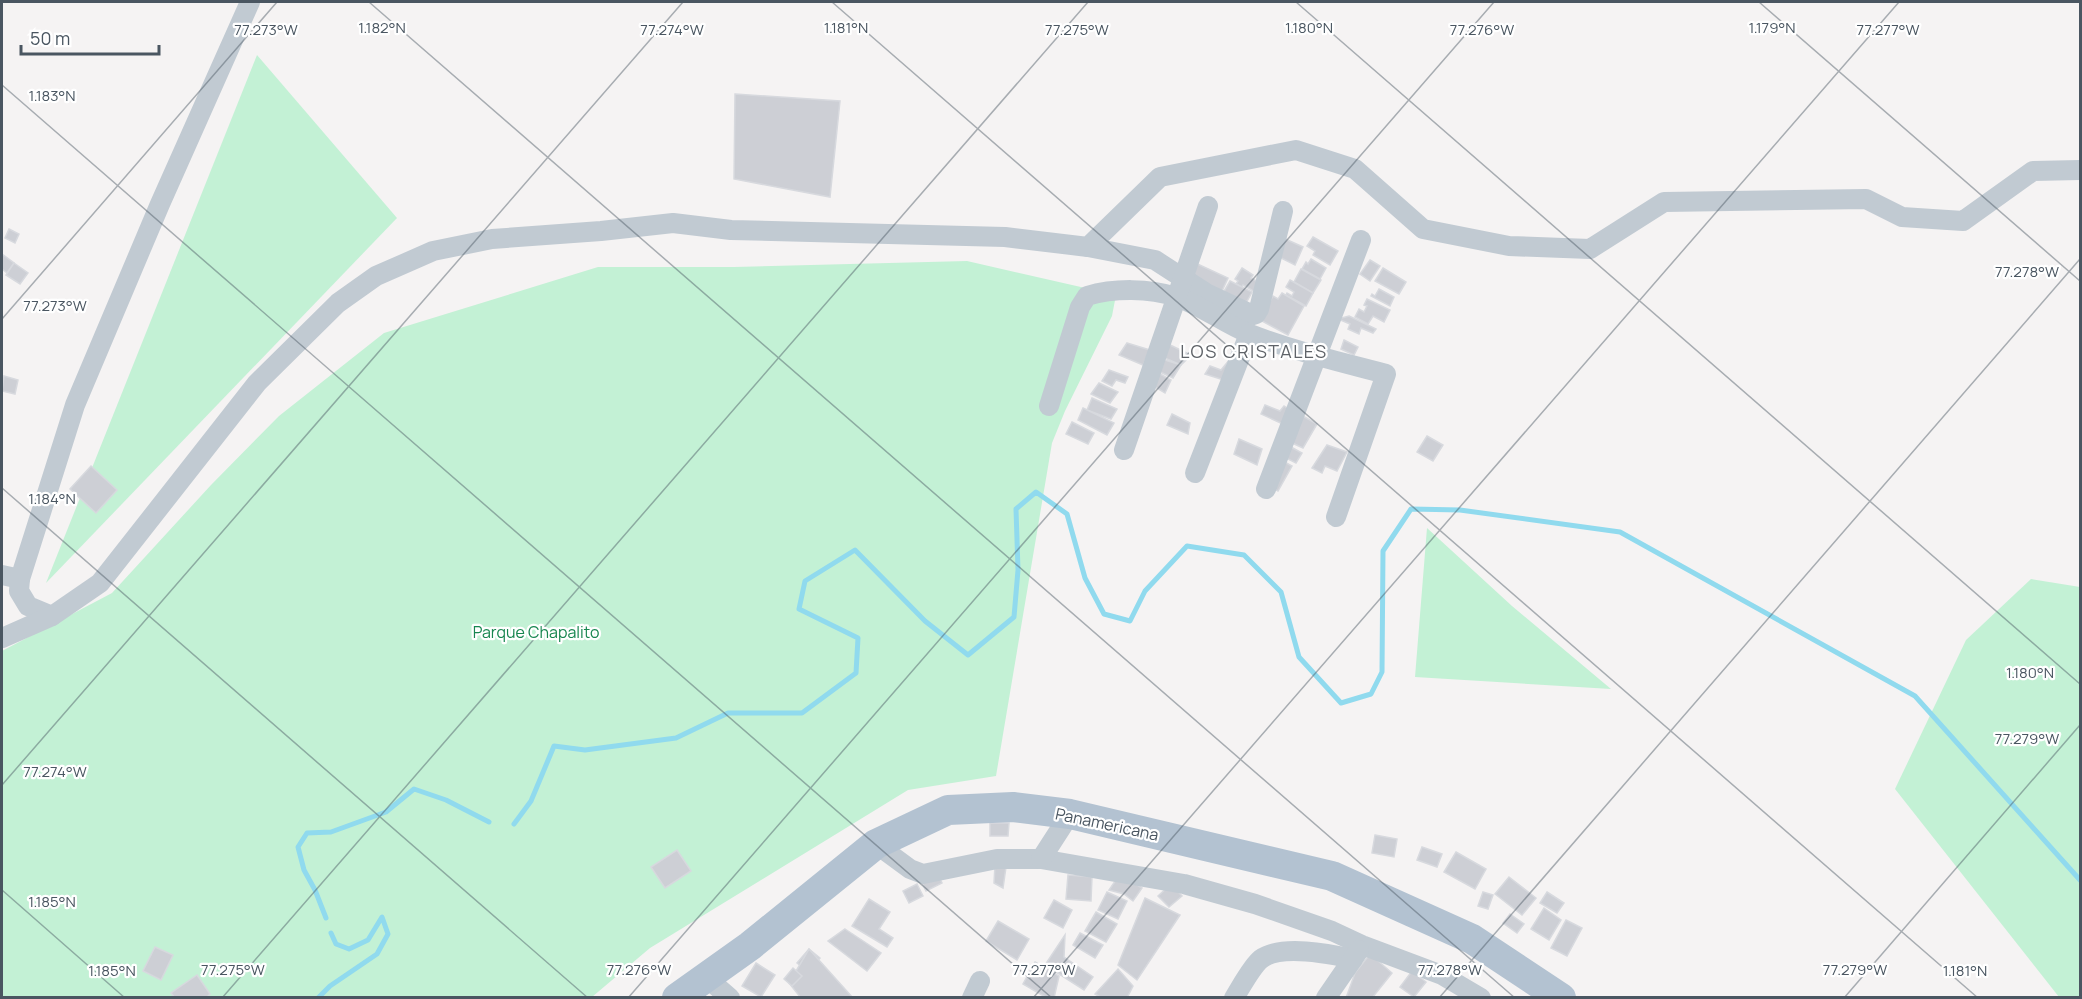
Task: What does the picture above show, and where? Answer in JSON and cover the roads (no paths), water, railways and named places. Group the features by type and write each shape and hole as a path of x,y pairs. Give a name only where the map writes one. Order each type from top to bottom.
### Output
{"main road":[{"name":"Panamericana","path":"677,998 750,946 876,844 948,810 1013,807 1070,814 1332,876 1472,939 1561,998"}],"street":[{"path":"52,616 28,606 11,577 75,405 160,204 250,2"},
{"path":"1088,247 1160,177 1296,150 1355,169 1423,229 1509,246 1590,249 1664,202 1866,200 1902,217 1963,221 2032,171 2080,170"},
{"path":"1124,450 1208,206"},
{"path":"2,638 52,616 100,583 257,382 338,303 376,276 433,251 492,239 673,223 731,230 1005,237 1088,247 1155,260 1206,293 1252,315 1256,314 1283,211"},
{"path":"1266,489 1361,240"},
{"path":"1049,406 1080,307 1087,296 1102,292 1139,290 1176,297 1249,334 1386,374 1336,517"},
{"path":"1195,473 1249,334"},
{"path":"1041,859 1070,814"},
{"path":"876,844 910,869 923,874 997,859 1041,859 1184,884 1255,904 1332,931 1358,952"},
{"path":"1234,998 1259,960 1286,952 1358,952 1442,975 1481,998"},
{"path":"1326,998 1358,952"},
{"path":"707,978 730,998"}],"waterway":[{"path":"514,824 531,801 554,746 585,750 676,738 728,713 802,713 856,673 858,638 799,609 805,581 855,550 925,621 968,655 1014,617 1018,570 1016,509 1036,492 1067,514 1085,578 1104,614 1130,621 1145,591 1187,546 1244,555 1281,592 1299,657 1341,703 1371,694 1382,672 1383,551 1411,509 1460,510 1620,532 1915,696 2080,880"},
{"path":"326,918 304,870 298,847 307,833 331,832 386,812 414,789 446,800 489,822"},
{"path":"318,998 330,986 377,954 388,934 382,917 368,940 349,949 336,944 331,933"}],"district":[{"name":"LOS CRISTALES","path":"1254,352"}],"park label":[{"name":"Parque Chapalito","path":"536,632"}]}
